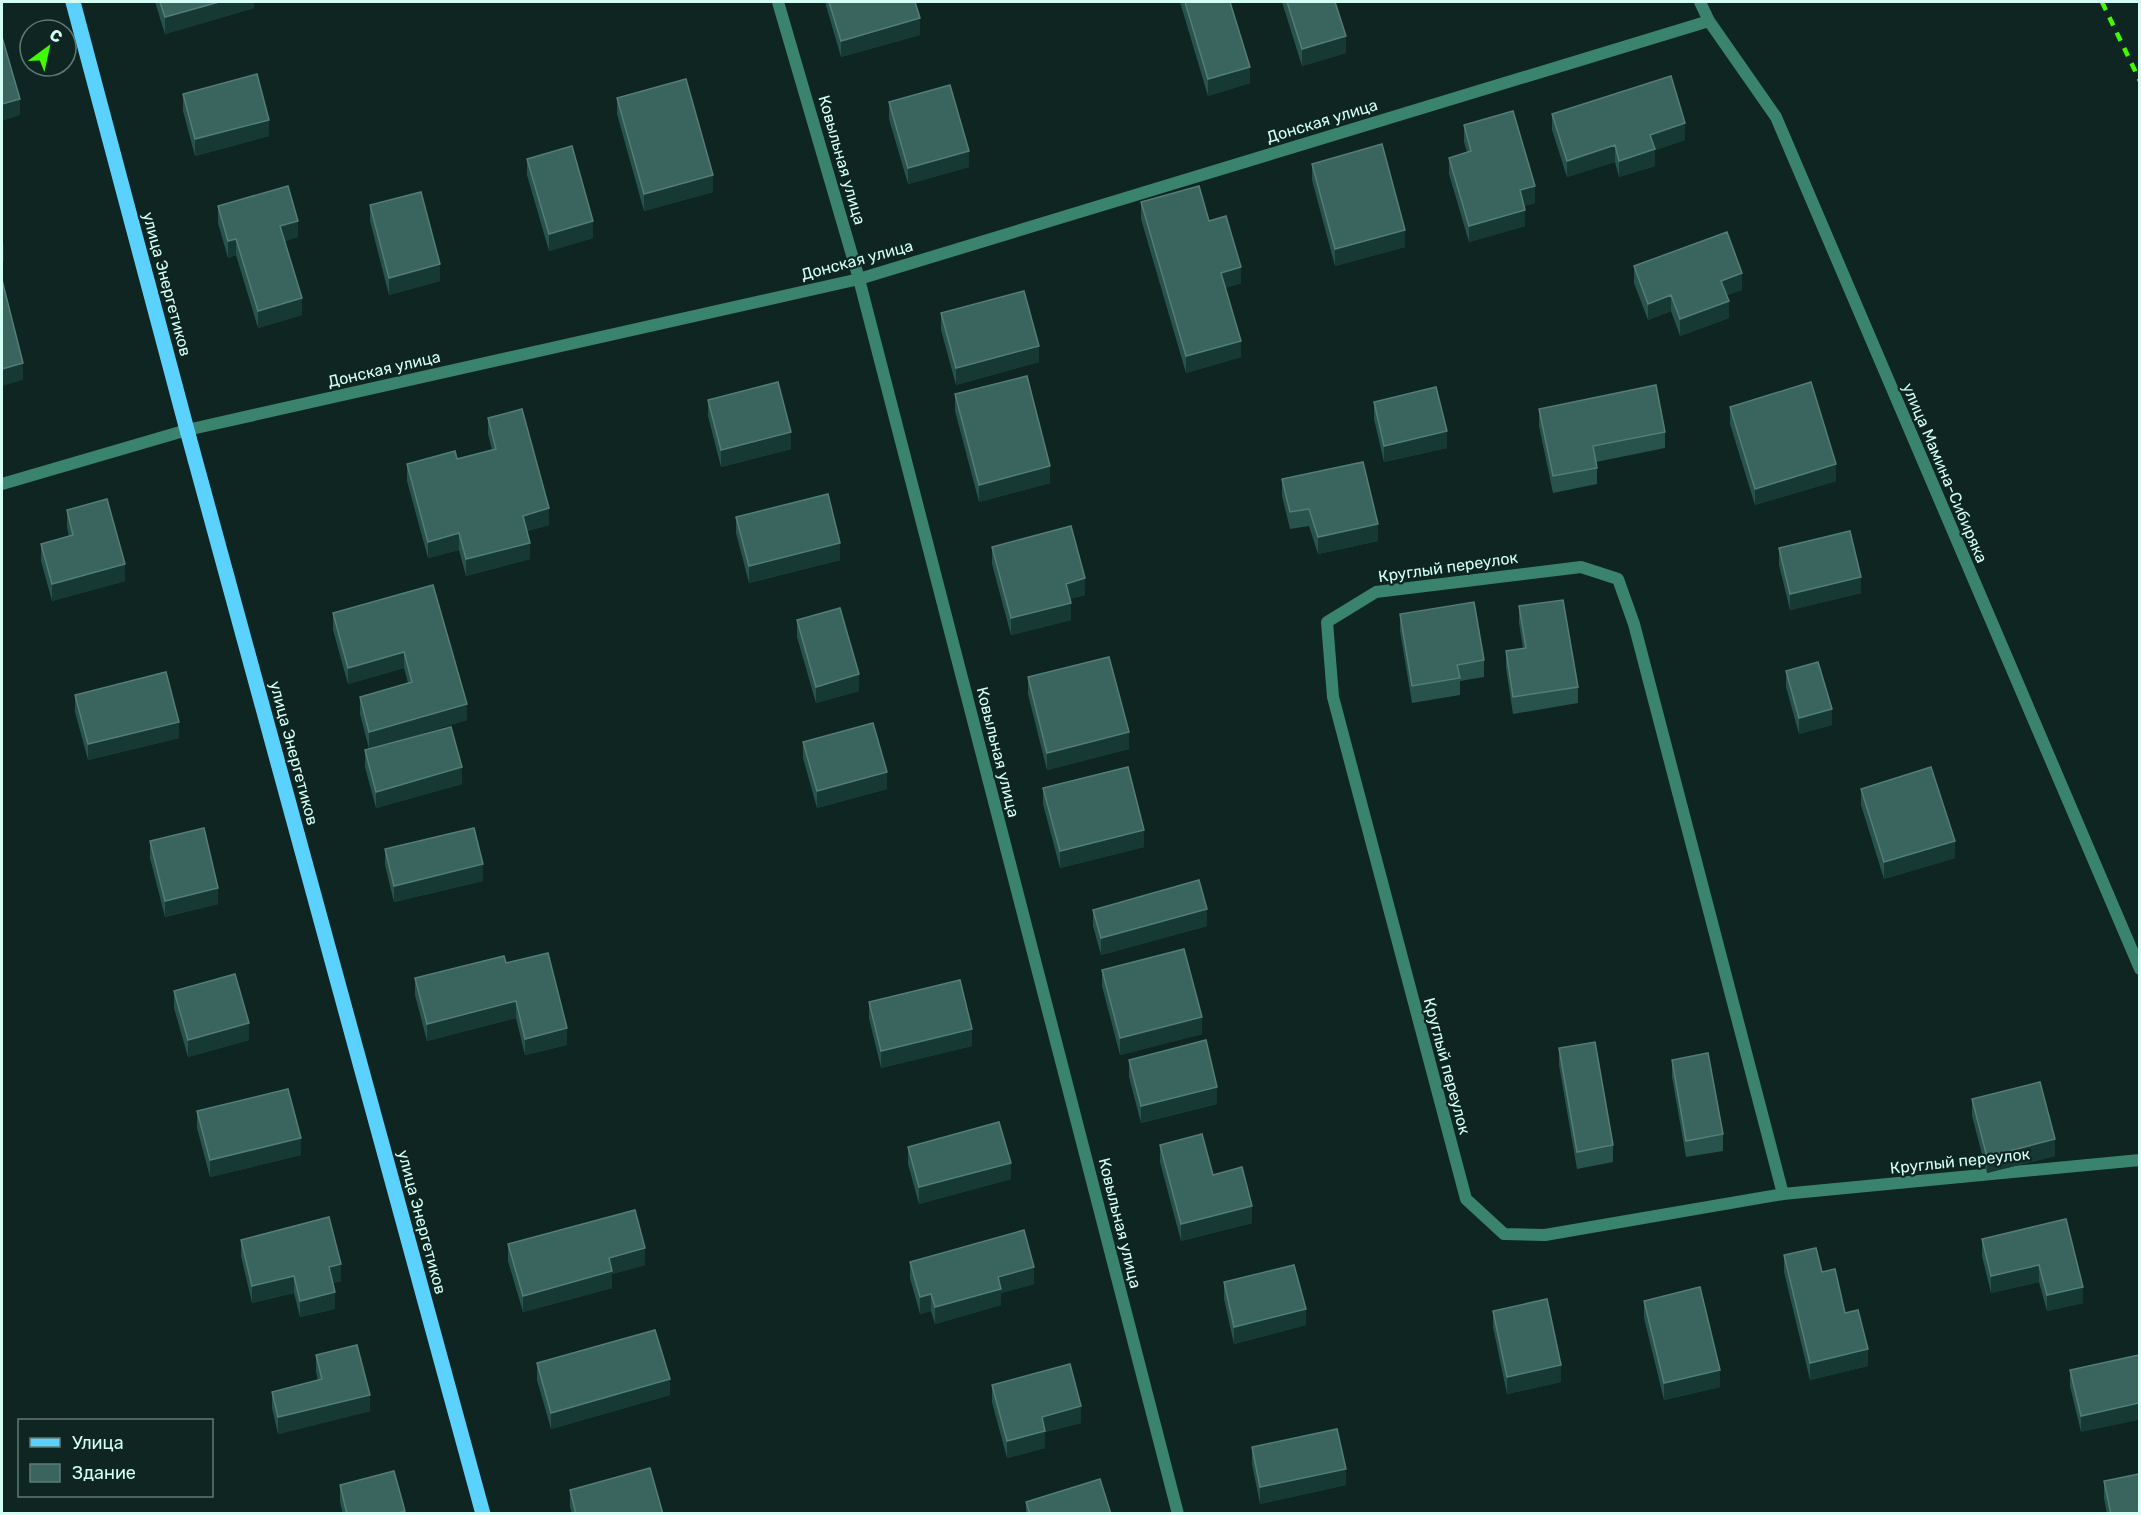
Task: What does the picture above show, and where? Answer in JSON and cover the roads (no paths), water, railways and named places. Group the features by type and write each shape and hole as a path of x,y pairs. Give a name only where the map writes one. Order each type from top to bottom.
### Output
{"main road":[{"name":"улица Энергетиков","path":"73,2 187,430 483,1514"}],"street":[{"name":"Ковыльная улица","path":"778,2 859,279 1178,1514"},
{"name":"улица Мамина-Сибиряка","path":"1700,2 1709,21 1776,117 2139,969"},
{"name":"Донская улица","path":"2,484 187,430 859,279 1709,21"},
{"name":"Круглый переулок","path":"1783,1194 1634,624 1618,579 1581,567 1376,591 1327,622 1332,698 1466,1199 1504,1234 1545,1235 1783,1194 2139,1160"}],"railway":[{"path":"2102,2 2140,81"}]}
